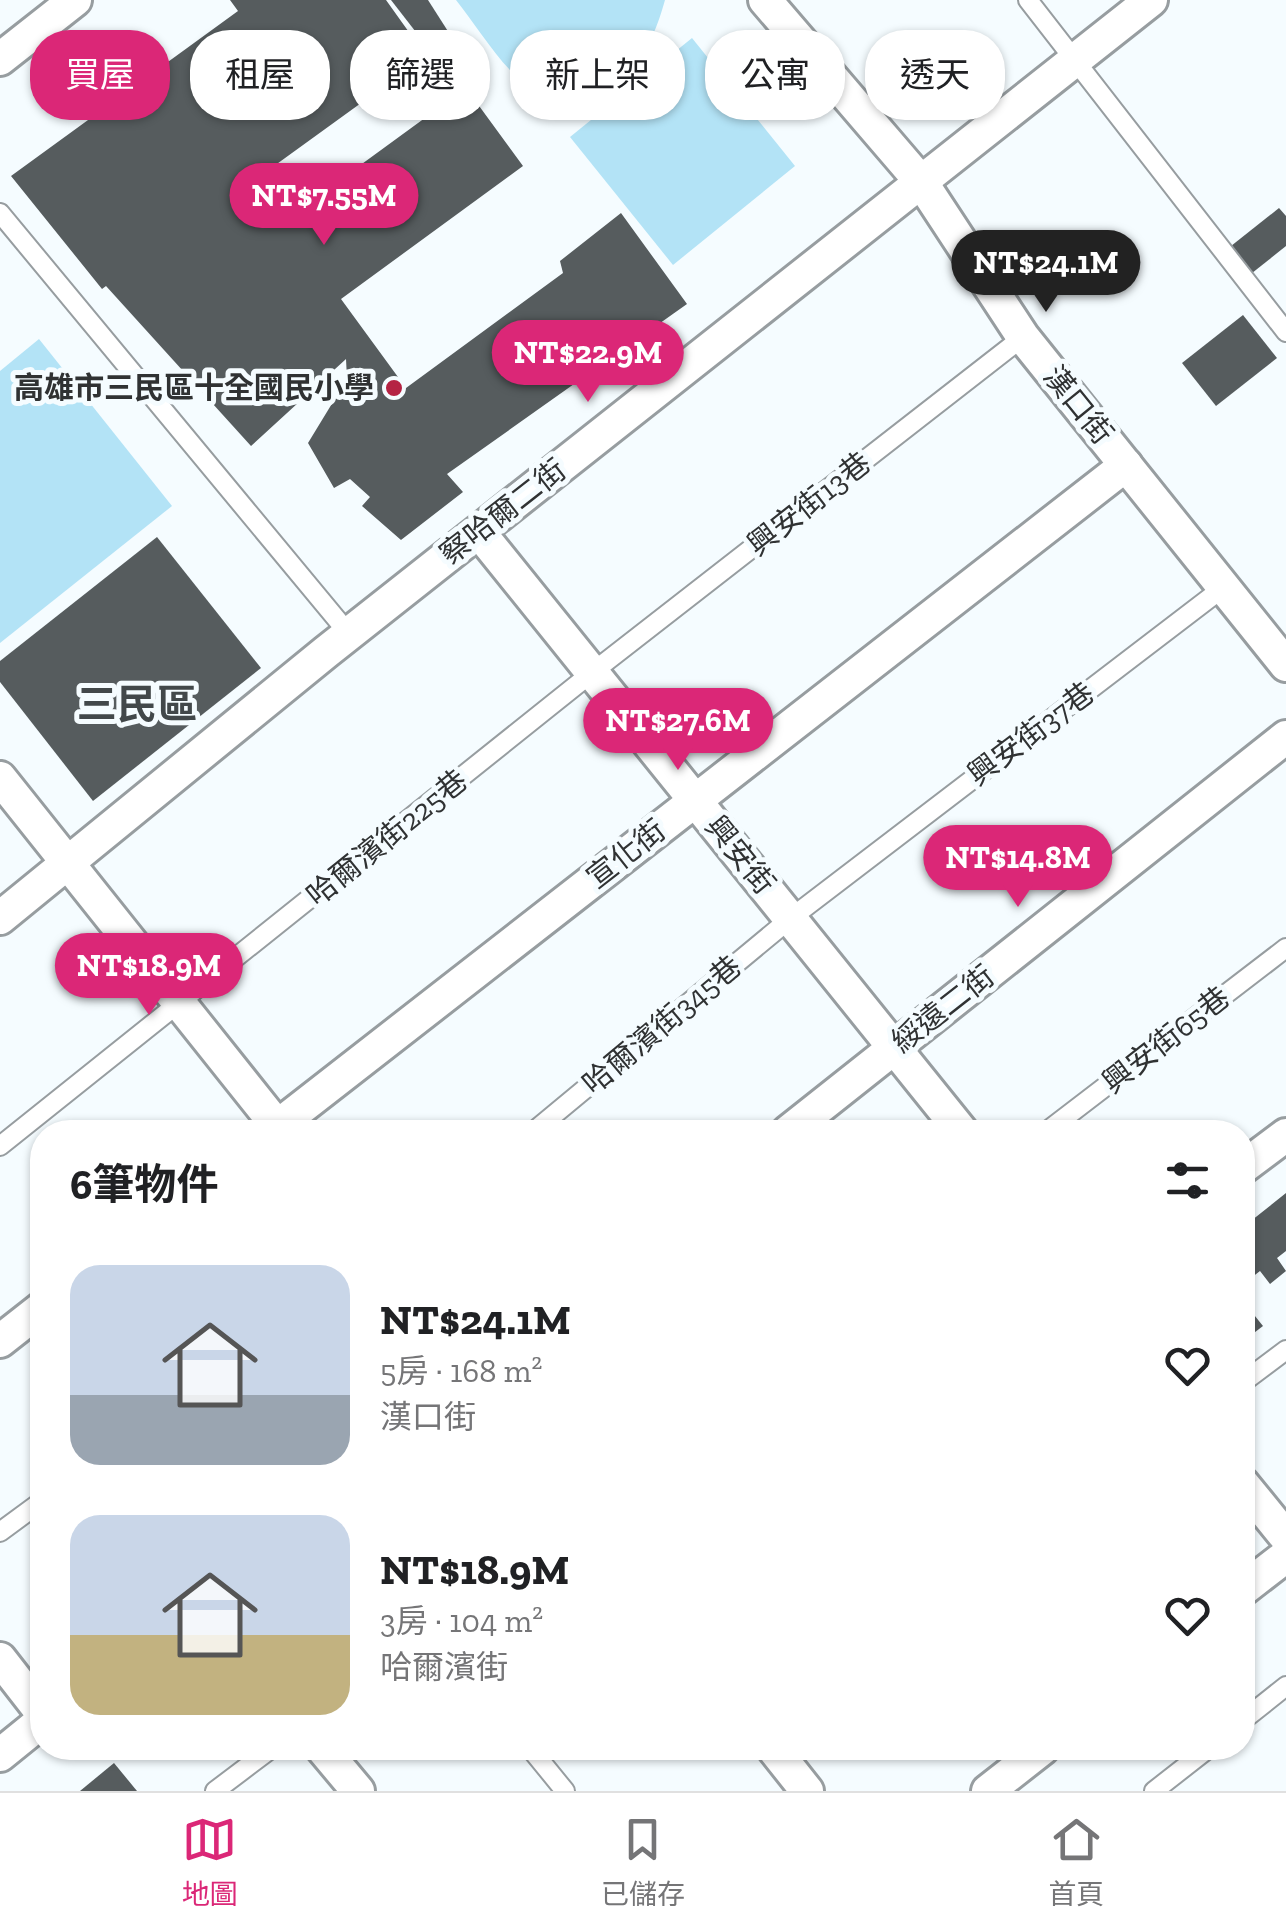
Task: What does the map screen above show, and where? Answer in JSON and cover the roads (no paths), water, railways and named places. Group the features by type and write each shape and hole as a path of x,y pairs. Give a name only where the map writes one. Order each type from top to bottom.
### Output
{"street":[{"path":"0,59 74,0"},
{"name":"漢口街","path":"765,0 922,183 1024,337 1286,665"},
{"name":"察哈爾二街","path":"0,918 350,634 1151,0"},
{"name":"宣化街","path":"290,1120 1126,465"},
{"name":"興安街","path":"478,532 952,1120"},
{"name":"綏遠二街","path":"803,1120 1286,737"},
{"path":"0,778 268,1120"},
{"path":"1255,1158 1286,1135"},
{"path":"0,1341 30,1317"},
{"path":"1255,1499 1286,1537"},
{"path":"1255,1580 1286,1556"},
{"path":"0,1659 30,1697"},
{"path":"0,1755 30,1730"},
{"path":"332,1760 358,1791"},
{"path":"788,1760 807,1791"},
{"path":"988,1791 1028,1760"}],"lane":[{"path":"1028,0 1286,332"},
{"path":"0,213 350,634"},
{"name":"興安街13巷","path":"594,671 1024,337"},
{"name":"興安街37巷","path":"791,918 1224,587"},
{"name":"哈爾濱街225巷","path":"33,1120 594,671"},
{"name":"哈爾濱街345巷","path":"548,1120 791,918"},
{"name":"興安街65巷","path":"1062,1120 1286,948"},
{"name":"哈爾濱街225巷","path":"0,1146 30,1123"},
{"path":"1255,1373 1286,1350"},
{"path":"0,1532 30,1510"},
{"path":"1255,1711 1286,1686"},
{"path":"214,1791 256,1760"},
{"path":"540,1760 565,1791"},
{"path":"1154,1791 1194,1760"}],"place":[{"name":"高雄市三民區十全國民小學","path":"394,388"}],"district":[{"name":"三民區","path":"137,704"}]}
